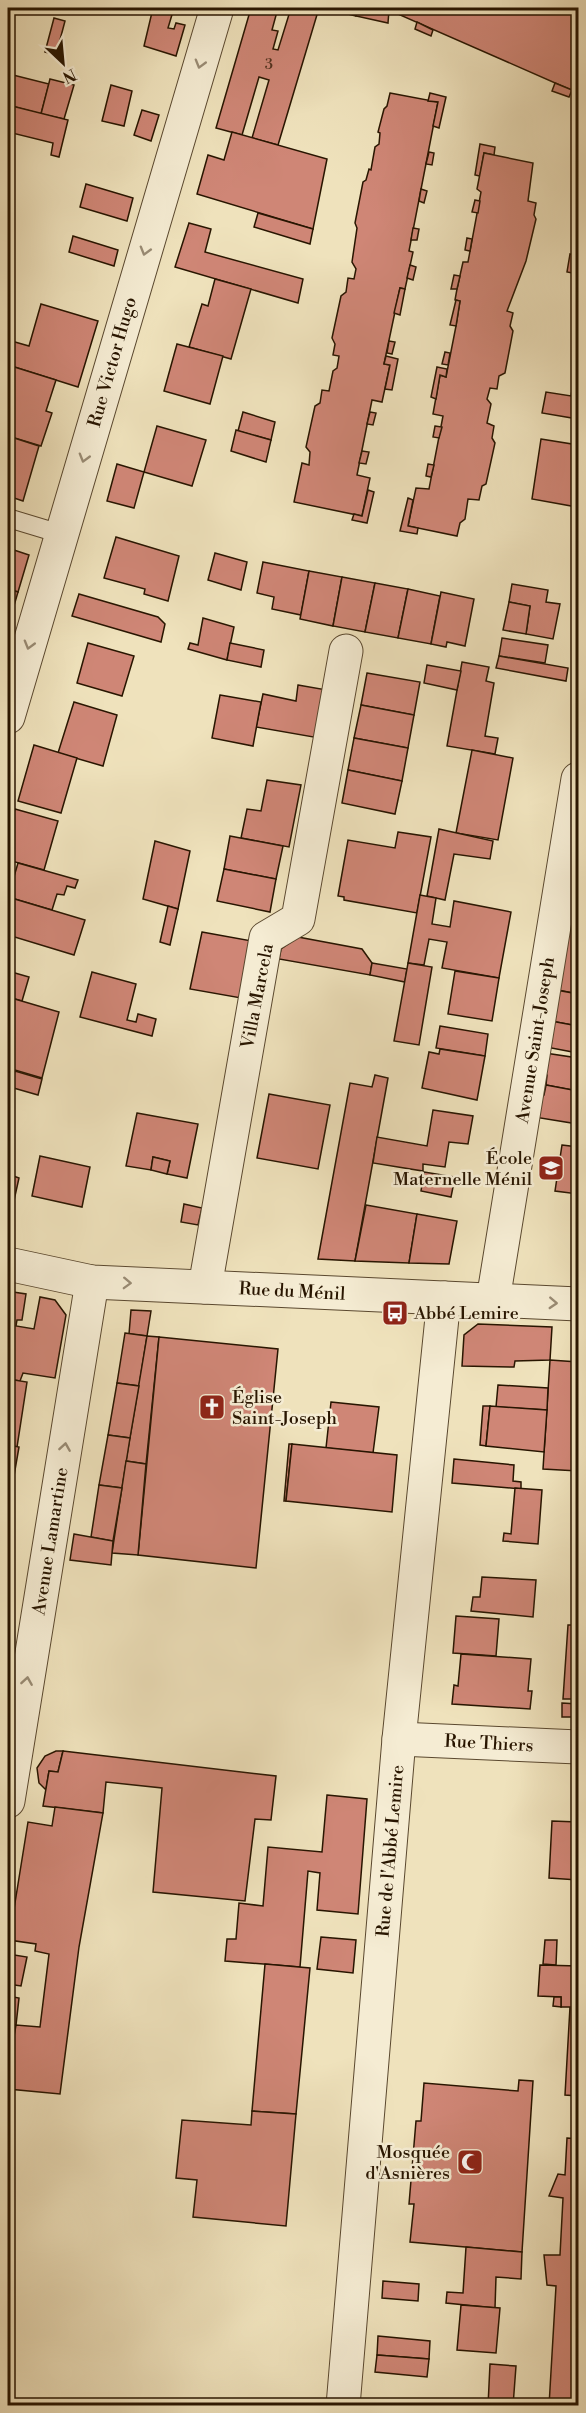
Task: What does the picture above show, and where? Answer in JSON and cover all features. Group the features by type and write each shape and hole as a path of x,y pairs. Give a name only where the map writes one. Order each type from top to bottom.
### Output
{"street":[{"name":"Rue Victor Hugo","path":"8,717 217,8"},
{"name":"Villa Marcela","path":"205,1287 266,938 298,919 346,651"},
{"name":"Avenue Saint-Joseph","path":"492,1300 579,779"},
{"name":"Rue du Ménil","path":"8,1264 92,1282 579,1304"},
{"name":"Avenue Lamartine","path":"8,1801 92,1282"},
{"name":"Rue de l'Abbé Lemire","path":"343,2406 399,1739 444,1298"},
{"name":"Rue Thiers","path":"399,1739 579,1747"}],"lane":[{"path":"8,518 62,534"}],"building":[{"path":"153,8 174,8 168,28 174,29 176,23 185,25 176,56 144,46"},
{"path":"251,8 278,8 272,30 278,31 273,49 278,50 291,8 319,8 278,145 252,138 269,80 259,77 242,135 216,128"},
{"path":"325,8 358,8 356,16"},
{"path":"358,8 578,8 578,93 389,10 388,23 356,16"},
{"path":"54,18 65,21 56,55 45,52"},
{"path":"417,22 433,30 431,36 415,29"},
{"path":"13,75 49,84 41,114 8,105"},
{"path":"50,79 74,85 64,119 41,114"},
{"path":"555,83 572,90 569,97 552,91"},
{"path":"111,85 132,91 124,126 102,121"},
{"path":"390,93 438,102 409,251 413,252 405,289 400,288 384,364 390,365 382,402 372,400 357,475 370,478 362,516 294,502 302,463 309,465 310,452 306,447 315,406 320,403 322,390 329,391 333,371 337,368 339,356 333,355 335,344 332,338 341,296 346,292 348,278 354,279 356,269 352,262 357,228 355,223 363,182 366,180 369,169 371,170 375,147 379,144 380,133 378,132"},
{"path":"430,93 446,97 439,128 433,126 438,102 428,101"},
{"path":"8,105 68,120 59,157 51,155 53,143 8,132"},
{"path":"142,110 159,115 151,141 134,135"},
{"path":"232,132 327,159 313,229 197,194 208,155 224,160"},
{"path":"480,144 495,147 494,155 484,153 480,176 475,175"},
{"path":"429,152 434,153 432,165 426,164"},
{"path":"484,153 533,163 528,201 536,203 534,215 536,219 526,261 507,311 513,313 510,326 513,331 505,373 499,376 497,389 490,388 487,399 491,404 487,423 494,426 492,438 495,443 486,484 482,486 479,500 468,499 465,519 460,523 457,536 408,526 416,488 429,489 443,416 433,414 440,375 446,377 456,326 460,301 455,300 463,262 468,262 481,192 477,189"},
{"path":"86,184 133,198 127,221 80,207"},
{"path":"421,189 427,191 424,203 419,201"},
{"path":"475,200 480,201 478,213 472,212"},
{"path":"258,213 313,229 310,244 254,227"},
{"path":"189,223 211,229 205,252 303,279 298,303 175,267"},
{"path":"413,228 419,229 417,240 411,240"},
{"path":"73,236 118,250 114,266 69,252"},
{"path":"467,238 472,239 470,251 465,250"},
{"path":"570,254 578,256 578,274 567,272"},
{"path":"410,265 416,267 413,280 407,278"},
{"path":"454,275 460,276 457,289 451,289"},
{"path":"215,279 251,289 231,359 189,347 202,304 208,306"},
{"path":"400,288 405,289 400,315 394,313"},
{"path":"456,300 460,301 456,326 450,325"},
{"path":"41,304 98,321 78,387 8,365 8,340 29,346"},
{"path":"389,341 395,342 392,354 387,353"},
{"path":"177,344 223,356 210,404 164,391"},
{"path":"445,352 450,353 448,365 442,364"},
{"path":"578,354 578,419 542,413 546,392 571,396"},
{"path":"386,356 398,359 392,390 385,389 390,365 384,364"},
{"path":"8,365 56,380 46,411 52,413 41,446 8,436 8,422 13,403 8,401"},
{"path":"437,367 447,369 446,377 440,375 436,399 431,397"},
{"path":"243,412 275,422 271,440 238,431"},
{"path":"370,412 376,413 373,425 367,424"},
{"path":"157,426 206,440 192,486 144,472"},
{"path":"435,426 442,427 439,438 433,437"},
{"path":"236,430 271,440 266,462 231,451"},
{"path":"8,436 39,446 23,501 8,496"},
{"path":"541,439 578,445 577,507 532,499"},
{"path":"362,451 369,452 366,464 359,463"},
{"path":"117,464 144,472 134,508 107,501"},
{"path":"428,464 434,465 431,477 426,476"},
{"path":"368,490 374,492 367,523 352,520 354,514 362,516"},
{"path":"408,498 413,500 408,526 418,528 417,534 400,531"},
{"path":"116,537 179,556 168,601 144,594 145,589 104,578"},
{"path":"8,548 29,555 18,592 8,589"},
{"path":"215,553 247,562 241,590 208,580"},
{"path":"263,562 309,571 301,615 272,609 274,597 257,593"},
{"path":"309,571 342,577 333,626 300,619"},
{"path":"342,577 375,583 365,632 333,626"},
{"path":"375,583 408,589 398,638 365,632"},
{"path":"512,584 548,590 546,602 560,604 553,639 526,634 530,606 509,602"},
{"path":"8,589 18,592 8,626"},
{"path":"408,589 440,596 431,644 398,638"},
{"path":"441,592 474,599 465,646 447,642 446,647 431,644"},
{"path":"79,594 158,617 165,624 161,642 72,616"},
{"path":"509,602 530,606 526,634 503,630"},
{"path":"203,618 234,627 227,660 188,649 190,643 198,645"},
{"path":"502,638 548,645 545,663 499,656"},
{"path":"88,643 134,656 122,696 77,683"},
{"path":"230,643 264,650 261,667 227,660"},
{"path":"499,656 568,668 566,681 496,668"},
{"path":"462,662 489,667 486,681 494,683 485,736 498,738 495,754 447,746"},
{"path":"427,665 461,671 457,690 424,683"},
{"path":"367,673 420,682 414,715 361,705"},
{"path":"298,685 327,690 319,738 256,727 263,694 296,701"},
{"path":"220,695 261,702 253,746 212,738"},
{"path":"74,702 117,715 103,766 58,753"},
{"path":"361,705 414,715 408,748 354,738"},
{"path":"354,738 408,748 402,781 348,770"},
{"path":"34,745 77,758 61,813 18,801"},
{"path":"472,750 513,758 498,840 456,833"},
{"path":"348,770 402,781 395,814 342,803"},
{"path":"267,780 301,785 289,847 241,838 247,809 261,811"},
{"path":"15,809 58,821 44,870 8,860 8,836"},
{"path":"439,829 493,841 490,859 454,854 445,900 427,896"},
{"path":"398,832 431,837 417,913 344,900 344,897 338,896 348,840 395,848"},
{"path":"230,836 283,846 276,879 224,869"},
{"path":"155,841 190,851 178,909 143,899"},
{"path":"18,863 78,880 75,888 67,886 64,895 57,894 52,910 8,897"},
{"path":"224,869 276,879 270,912 217,901"},
{"path":"420,895 436,898 432,924 450,927 454,901 511,912 499,978 442,968 447,942 429,939 424,965 408,963"},
{"path":"8,897 85,920 74,955 8,935"},
{"path":"571,902 578,903 578,994 558,990"},
{"path":"168,906 178,909 170,945 160,942"},
{"path":"202,932 252,941 241,998 190,989"},
{"path":"298,937 362,949 372,963 370,975 279,959 281,949"},
{"path":"372,963 407,969 405,982 370,975"},
{"path":"408,963 432,967 419,1045 394,1041"},
{"path":"8,971 29,977 22,1001 8,997"},
{"path":"455,971 499,978 492,1021 448,1014"},
{"path":"92,972 136,984 127,1020 136,1022 138,1014 156,1019 152,1036 80,1017"},
{"path":"556,990 578,994 578,1026 551,1021"},
{"path":"8,997 59,1012 42,1078 8,1068"},
{"path":"551,1021 578,1026 578,1053 546,1047"},
{"path":"440,1026 488,1034 485,1056 436,1048"},
{"path":"440,1049 485,1056 477,1100 422,1088 429,1052 439,1054"},
{"path":"545,1053 578,1058 578,1091 546,1085 547,1075 541,1074"},
{"path":"15,1071 42,1079 38,1095 10,1087"},
{"path":"375,1075 388,1078 355,1261 318,1259 350,1083 372,1087"},
{"path":"546,1085 578,1091 578,1124 534,1117 538,1094 544,1095"},
{"path":"269,1094 330,1105 318,1169 257,1158"},
{"path":"433,1110 473,1116 468,1144 449,1142 445,1167 423,1164 423,1171 373,1163 377,1137 427,1146"},
{"path":"137,1113 198,1124 187,1178 167,1174 170,1161 153,1157 151,1170 126,1166"},
{"path":"562,1145 578,1147 578,1194 555,1191"},
{"path":"40,1156 90,1167 82,1207 32,1196"},
{"path":"153,1157 170,1161 167,1174 151,1170"},
{"path":"424,1172 455,1177 451,1197 421,1191"},
{"path":"8,1174 19,1178 13,1205 8,1203"},
{"path":"184,1204 202,1208 198,1225 181,1222"},
{"path":"366,1205 417,1214 409,1263 355,1261"},
{"path":"417,1214 457,1221 449,1264 409,1263"},
{"path":"8,1291 13,1292 8,1321"},
{"path":"13,1292 26,1294 22,1320 17,1320 16,1326 34,1329 40,1297 55,1300 66,1315 55,1378 23,1373 20,1381 8,1379 8,1321"},
{"path":"131,1310 151,1311 147,1336 129,1334"},
{"path":"478,1324 552,1327 550,1360 515,1361 514,1367 462,1366 464,1335"},
{"path":"125,1333 147,1336 139,1386 117,1383"},
{"path":"147,1336 159,1337 146,1464 126,1461"},
{"name":"Église Saint-Joseph","path":"159,1337 278,1349 256,1568 138,1555"},
{"path":"550,1360 578,1362 578,1471 543,1469"},
{"path":"8,1379 27,1382 17,1447 8,1445"},
{"path":"117,1383 139,1386 130,1438 108,1435"},
{"path":"498,1385 548,1388 547,1410 496,1407"},
{"path":"331,1402 379,1407 373,1453 326,1448"},
{"path":"483,1406 490,1406 486,1446 480,1445"},
{"path":"490,1406 547,1410 544,1452 486,1446"},
{"path":"108,1435 130,1438 122,1488 99,1485"},
{"path":"289,1444 292,1444 286,1501 284,1501"},
{"path":"292,1444 397,1455 392,1512 286,1501"},
{"path":"8,1445 19,1447 11,1493 8,1493"},
{"path":"454,1459 514,1465 513,1481 521,1482 521,1489 452,1483"},
{"path":"126,1461 146,1464 138,1555 112,1553"},
{"path":"99,1485 122,1488 113,1541 91,1537"},
{"path":"515,1488 542,1490 538,1544 503,1541 504,1533 511,1534"},
{"path":"8,1493 11,1493 8,1515"},
{"path":"74,1534 113,1541 111,1565 70,1560"},
{"path":"482,1577 536,1580 533,1617 471,1611 473,1597 480,1597"},
{"path":"456,1616 499,1619 496,1656 453,1653"},
{"path":"568,1625 578,1625 578,1699 563,1699"},
{"path":"461,1654 531,1659 528,1691 532,1691 530,1709 452,1704 454,1685 458,1686"},
{"path":"562,1703 578,1704 578,1717 562,1717"},
{"path":"56,1751 63,1751 58,1772 49,1771 46,1790 39,1783 37,1768 45,1756"},
{"path":"63,1751 276,1776 271,1820 255,1819 245,1901 153,1892 162,1788 106,1782 103,1813 43,1806 49,1771 58,1772"},
{"path":"327,1795 367,1799 358,1914 317,1910 320,1873 308,1871 300,1967 225,1961 227,1939 236,1939 239,1903 263,1906 268,1847 322,1852"},
{"path":"55,1807 103,1813 79,1947 60,2094 8,2089 8,2042 13,2042 16,2025 40,2027 49,1954 35,1951 36,1944 9,1940 28,1822 52,1826"},
{"path":"552,1821 578,1822 578,1880 549,1878"},
{"path":"577,1927 578,1966 575,1966"},
{"path":"321,1937 356,1940 353,1973 317,1969"},
{"path":"545,1940 557,1940 556,1965 543,1964"},
{"path":"8,1954 27,1957 21,1986 8,1984"},
{"path":"265,1964 310,1968 296,2114 252,2111"},
{"path":"540,1965 578,1966 578,2096 565,2095 570,2007 561,2007 561,1997 538,1996"},
{"path":"8,1996 19,1998 16,2025 8,2023"},
{"path":"554,1997 561,1997 561,2007 553,2006"},
{"name":"Mosquée d'Asnières","path":"519,2080 533,2081 522,2252 410,2242 414,2204 409,2204 416,2121 421,2121 424,2083 518,2091"},
{"path":"252,2111 296,2114 286,2226 193,2217 197,2180 176,2178 182,2120 251,2125"},
{"path":"567,2138 578,2139 578,2310 572,2406 549,2406 556,2286 547,2285 544,2255 560,2255 563,2198 549,2196 558,2174 565,2175"},
{"path":"466,2247 522,2252 521,2279 496,2277 495,2308 446,2303 447,2292 463,2293"},
{"path":"383,2281 419,2284 418,2301 382,2298"},
{"path":"461,2305 500,2308 496,2353 457,2350"},
{"path":"577,2332 578,2376 574,2376"},
{"path":"378,2336 430,2341 429,2359 377,2355"},
{"path":"377,2355 429,2359 427,2377 375,2372"},
{"path":"490,2364 516,2366 513,2406 488,2406"},
{"path":"574,2376 578,2376 578,2404 572,2403"}],"place":[{"name":"École Maternelle Ménil","path":"551,1168"},
{"name":"Abbé Lemire","path":"395,1313"},
{"name":"Église Saint-Joseph","path":"212,1407"},
{"name":"Mosquée d'Asnières","path":"470,2162"}]}
